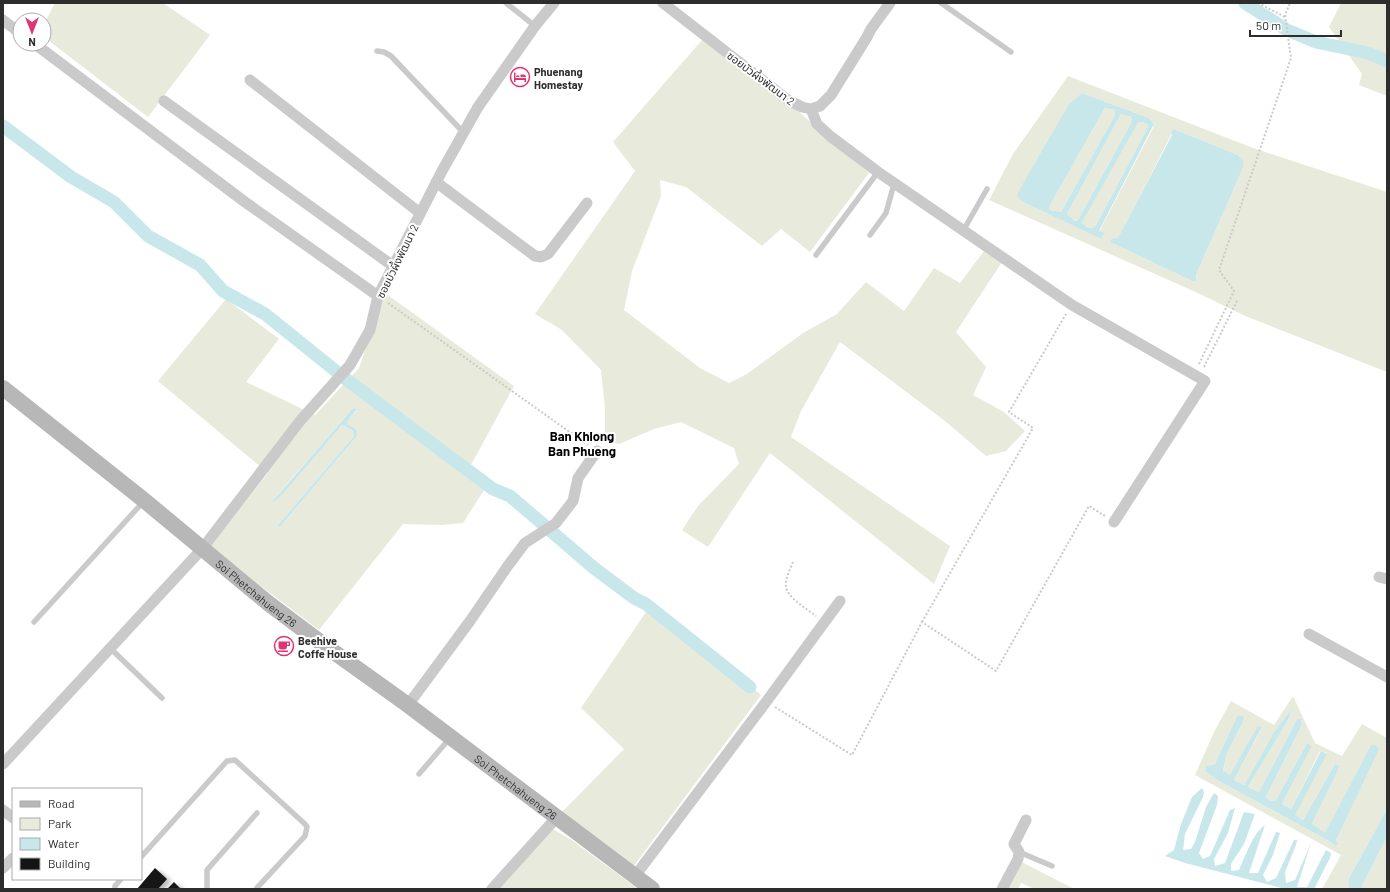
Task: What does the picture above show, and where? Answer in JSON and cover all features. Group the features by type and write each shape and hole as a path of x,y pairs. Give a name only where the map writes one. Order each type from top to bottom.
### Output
{"street":[{"name":"ซอยบัวผึ้งพัฒนา 2","path":"3,764 202,549 300,421 350,365 370,330 378,296 420,212 464,132 478,108 535,26 554,3"},
{"name":"ซอยบัวผึ้งพัฒนา 2","path":"663,3 788,100 802,108 810,109"},
{"path":"890,3 871,28 867,37 830,95 820,106 810,109 817,124 830,136 894,184 1072,304 1206,381 1114,522"},
{"path":"3,20 12,26"},
{"path":"46,52 245,202 378,296"},
{"path":"250,80 420,212"},
{"path":"164,101 393,266"},
{"path":"436,182 535,256 541,257 548,254 587,203"},
{"name":"Soi Phetchahueng 26","path":"3,388 268,603 408,705 652,889"},
{"path":"408,705 525,543 538,533 556,523 573,501 578,478 598,451"},
{"path":"635,876 840,601"},
{"path":"1309,634 1387,677"},
{"path":"3,810 12,817"},
{"path":"492,889 557,817"},
{"path":"1002,889 1018,859 1018,852 1014,844 1026,820"},
{"path":"3,868 12,859"}],"lane":[{"path":"506,3 535,26"},
{"path":"942,3 1011,52"},
{"path":"377,51 384,52 390,56 464,132"},
{"path":"816,255 878,172"},
{"path":"870,235 886,213 894,184"},
{"path":"963,231 987,189"},
{"path":"34,622 144,501"},
{"path":"110,648 162,698"},
{"path":"419,774 450,737"},
{"path":"142,856 227,761 231,759 235,760 305,824 307,828 305,836 256,889"},
{"path":"207,889 207,870 257,813"},
{"path":"1018,852 1052,866"},
{"path":"115,889 115,886 120,880"}],"path":[{"path":"1258,3 1286,18"},
{"path":"1197,376 1234,290 1219,270 1291,58 1285,15 1290,3"},
{"path":"378,296 598,451"},
{"path":"1197,376 1238,299"},
{"path":"766,702 852,755 922,622 1033,428 1009,412 1072,304"},
{"path":"922,622 996,670 1089,506 1114,522"},
{"path":"792,562 786,586 787,592 824,623"}],"green space":[{"path":"55,3 163,3 210,35 148,117 52,43 52,12 50,12"},
{"path":"1341,3 1387,3 1387,96 1359,85 1362,74 1329,27"},
{"path":"702,40 798,111 869,173 810,252 781,229 762,246 686,187 660,180 661,196 632,271 624,310 700,368 729,383 747,374 803,333 837,314 866,282 904,311 934,268 960,283 984,251 1002,262 956,332 986,367 973,395 1004,412 1025,431 1006,451 986,456 945,421 840,342 801,411 791,437 950,546 934,584 770,453 708,547 682,530 698,506 739,464 734,448 681,422 654,429 619,444 605,440 605,409 601,370 562,330 535,314 635,171 613,142"},
{"path":"1068,76 1253,148 1387,192 1387,372 1243,315 1200,294 989,200 1013,154","holes":["1082,93 1149,118 1154,124 1099,232 1101,239 1027,204 1017,194","1174,129 1238,155 1243,161 1243,168 1196,275 1197,282 1110,242 1111,239 1118,239"]},
{"path":"1105,108 1115,110 1115,115 1061,212 1050,210 1049,207"},
{"path":"1121,114 1131,117 1132,121 1078,220 1075,221 1067,214"},
{"path":"1137,122 1147,124 1148,127 1096,225 1094,228 1088,228 1082,223"},
{"path":"385,293 514,386 465,476 484,490 463,523 441,525 403,524 319,630 214,551 210,546 268,473 158,381 226,299 279,339 246,382 315,415 359,368","holes":["353,408 357,410 345,423 357,430 357,436 279,528 278,525 354,436 352,430 342,425 271,502"]},
{"path":"652,603 761,695 633,867 560,814 624,749 581,708"},
{"path":"1293,696 1315,743 1342,756 1362,724 1387,738 1387,809 1349,878 1349,889 1322,889 1341,855 1195,775 1214,732 1231,701 1274,725","holes":["1291,709 1288,720 1248,787 1259,792 1297,719 1301,719 1302,725 1266,797 1270,801 1276,800 1307,743 1312,746 1282,804 1291,809 1320,751 1327,753 1294,815 1303,820 1335,764 1340,766 1312,824 1325,834 1371,745 1336,840 1339,845 1335,846 1329,841 1217,780 1205,771 1206,766 1215,764 1242,724 1227,753 1223,772 1229,776 1262,728 1234,780 1244,785 1274,732"]},
{"path":"553,829 573,841 638,889 499,889"},
{"path":"1387,837 1387,889 1366,889 1362,886"},
{"path":"1020,861 1075,889 1035,889 1021,883 1018,889 1006,889"}],"water":[{"path":"1082,93 1149,118 1154,124 1099,231 1104,233 1101,239 1027,204 1018,198 1017,194 1069,104","holes":["1105,108 1115,110 1115,115 1061,212 1050,210 1049,207","1121,114 1131,117 1132,121 1078,220 1075,221 1067,214","1138,122 1147,124 1148,127 1096,225 1094,228 1088,228 1082,223"]},
{"path":"1174,129 1238,155 1243,161 1243,168 1196,275 1197,282 1110,242 1111,239 1118,238"},
{"path":"353,408 357,409 346,423 357,430 357,436 279,528 278,525 354,436 352,430 342,425 280,497 270,504"},
{"path":"1292,708 1288,720 1248,787 1259,792 1297,719 1301,719 1302,725 1266,797 1270,801 1276,800 1307,743 1312,746 1282,804 1291,809 1321,751 1327,754 1295,815 1303,820 1335,764 1340,766 1312,824 1325,833 1371,745 1375,745 1379,749 1336,840 1339,845 1335,846 1329,841 1217,780 1205,771 1206,766 1215,764 1238,715 1244,717 1227,753 1223,771 1230,775 1258,726 1262,727 1234,780 1244,785 1274,732"},
{"path":"1202,788 1204,792 1203,797 1185,834 1183,850 1191,849 1195,842 1206,807 1214,793 1218,796 1217,805 1199,853 1203,859 1210,856 1230,810 1235,808 1228,833 1214,859 1215,866 1225,863 1244,812 1255,814 1244,844 1231,864 1231,871 1239,870 1253,839 1265,825 1249,873 1258,873 1276,832 1280,833 1273,855 1263,875 1267,882 1276,878 1294,840 1297,840 1285,872 1286,883 1295,880 1311,843 1297,887 1307,887 1326,850 1331,853 1330,858 1314,889 1285,889 1185,863 1165,856 1174,850 1181,824 1192,797"},
{"path":"1387,809 1387,837 1362,886 1366,889 1349,889 1349,878"}],"building":[{"path":"155,868 167,879 158,889 137,889"},
{"path":"174,882 181,889 167,889"}],"waterway":[{"path":"1245,3 1287,30 1316,42 1368,53 1387,61"},
{"path":"3,126 71,177 114,202 148,236 200,265 223,291 265,314 347,380 493,489 510,496 594,568 634,598 646,604 750,687"}],"place":[{"name":"Phuenang Homestay","path":"520,77"},
{"name":"Beehive Coffe House","path":"284,646"}],"district":[{"name":"Ban Khlong Ban Phueng","path":"582,444"}]}
